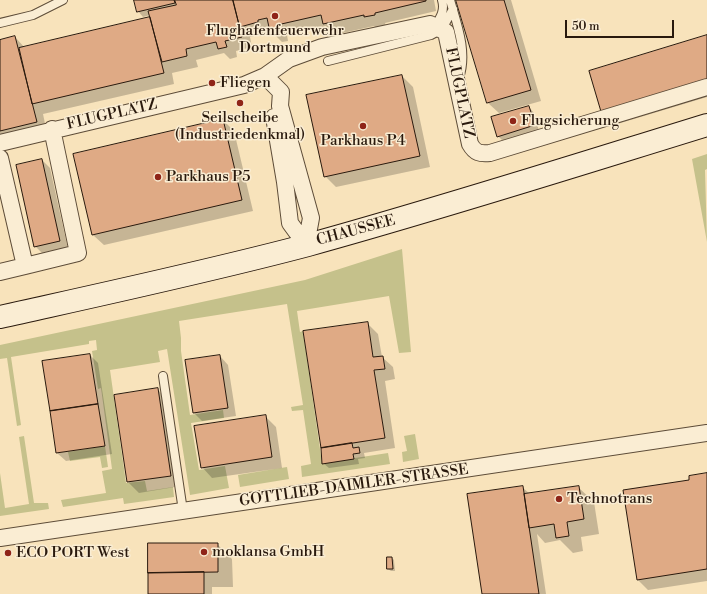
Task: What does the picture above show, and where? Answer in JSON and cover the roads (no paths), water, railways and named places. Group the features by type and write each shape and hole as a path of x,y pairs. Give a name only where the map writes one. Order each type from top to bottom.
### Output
{"main road":[{"name":"CHAUSSEE","path":"0,317 161,281 306,245 419,214 707,125"}],"street":[{"name":"FLUGPLATZ","path":"0,143 52,129 244,85 264,76 289,59 322,47 430,24 446,32 470,144 474,151 480,154 490,153 707,87"},
{"path":"264,76 281,92 280,106 311,218 306,245"},
{"name":"FLUGPLATZ","path":"0,272 78,253 52,129"},
{"path":"0,158 25,266"},
{"name":"GOTTLIEB-DAIMLER-STRASSE","path":"0,538 707,433"}],"lane":[{"path":"0,23 32,15 63,0"},
{"path":"439,28 442,16 442,0"},
{"path":"450,0 461,44 462,70 457,85"},
{"path":"328,61 431,34 439,28 453,9"},
{"path":"163,376 183,511"}],"place":[{"name":"Flughafenfeuerwehr Dortmund","path":"275,16"},
{"name":"Fliegen","path":"212,83"},
{"name":"Seilscheibe (Industriedenkmal)","path":"240,103"},
{"name":"Flugsicherung","path":"513,121"},
{"name":"Parkhaus P4","path":"363,126"},
{"name":"Parkhaus P5","path":"158,177"},
{"name":"Technotrans","path":"559,499"},
{"name":"moklansa GmbH","path":"204,552"},
{"name":"ECO PORT West","path":"8,553"}]}
